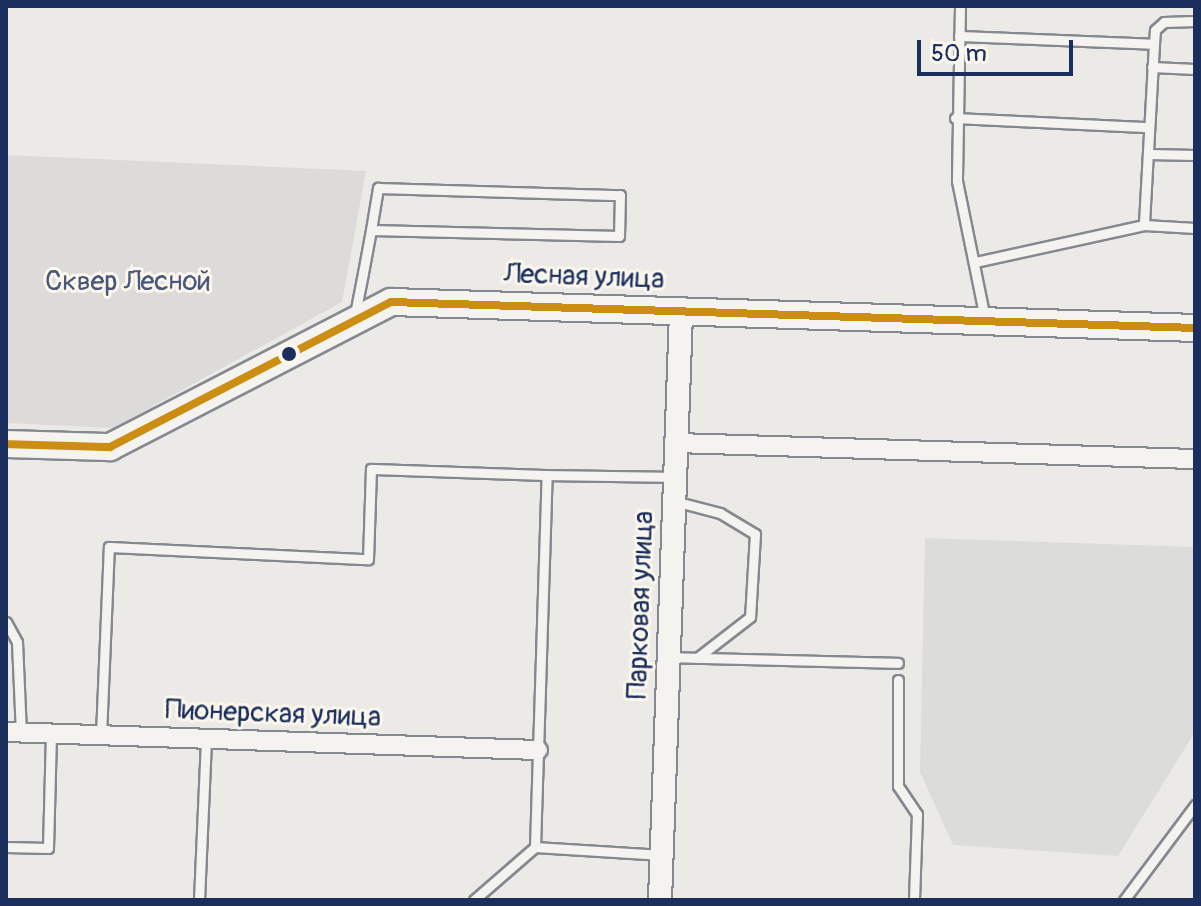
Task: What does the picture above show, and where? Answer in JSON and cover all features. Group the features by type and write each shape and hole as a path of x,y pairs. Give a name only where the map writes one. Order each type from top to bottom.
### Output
{"main road":[{"name":"Лесная улица","path":"6,444 110,447 391,302 1195,328"}],"street":[{"name":"Парковая улица","path":"660,900 681,312"},
{"path":"676,443 1195,459"},
{"name":"Пионерская улица","path":"14,732 538,750"}],"lane":[{"path":"960,6 955,118 957,181 976,262 985,323"},
{"path":"1144,225 1155,30 1164,22 1195,21"},
{"path":"959,36 1154,44"},
{"path":"1152,67 1195,69"},
{"path":"955,118 1149,127"},
{"path":"1148,154 1195,155"},
{"path":"354,321 378,188 620,195 619,236 371,230"},
{"path":"976,262 1144,225 1195,228"},
{"path":"101,735 109,547 368,559 371,469 675,477"},
{"path":"535,847 547,475"},
{"path":"674,501 720,513 755,534 750,617 697,658"},
{"path":"6,622 17,642 14,732"},
{"path":"669,657 898,663"},
{"path":"898,680 898,786 917,814 914,900"},
{"path":"6,847 48,848 51,734"},
{"path":"199,900 206,740"},
{"path":"1124,900 1195,805"},
{"path":"474,900 535,847 662,855"}],"shaded area":[{"path":"925,538 1195,547 1195,732 1118,856 953,845 920,772"}],"green space":[{"name":"Сквер Лесной","path":"6,155 366,171 342,302 113,428 6,423"}],"transit line":[{"path":"6,444 110,447 391,302 1195,328"}]}
